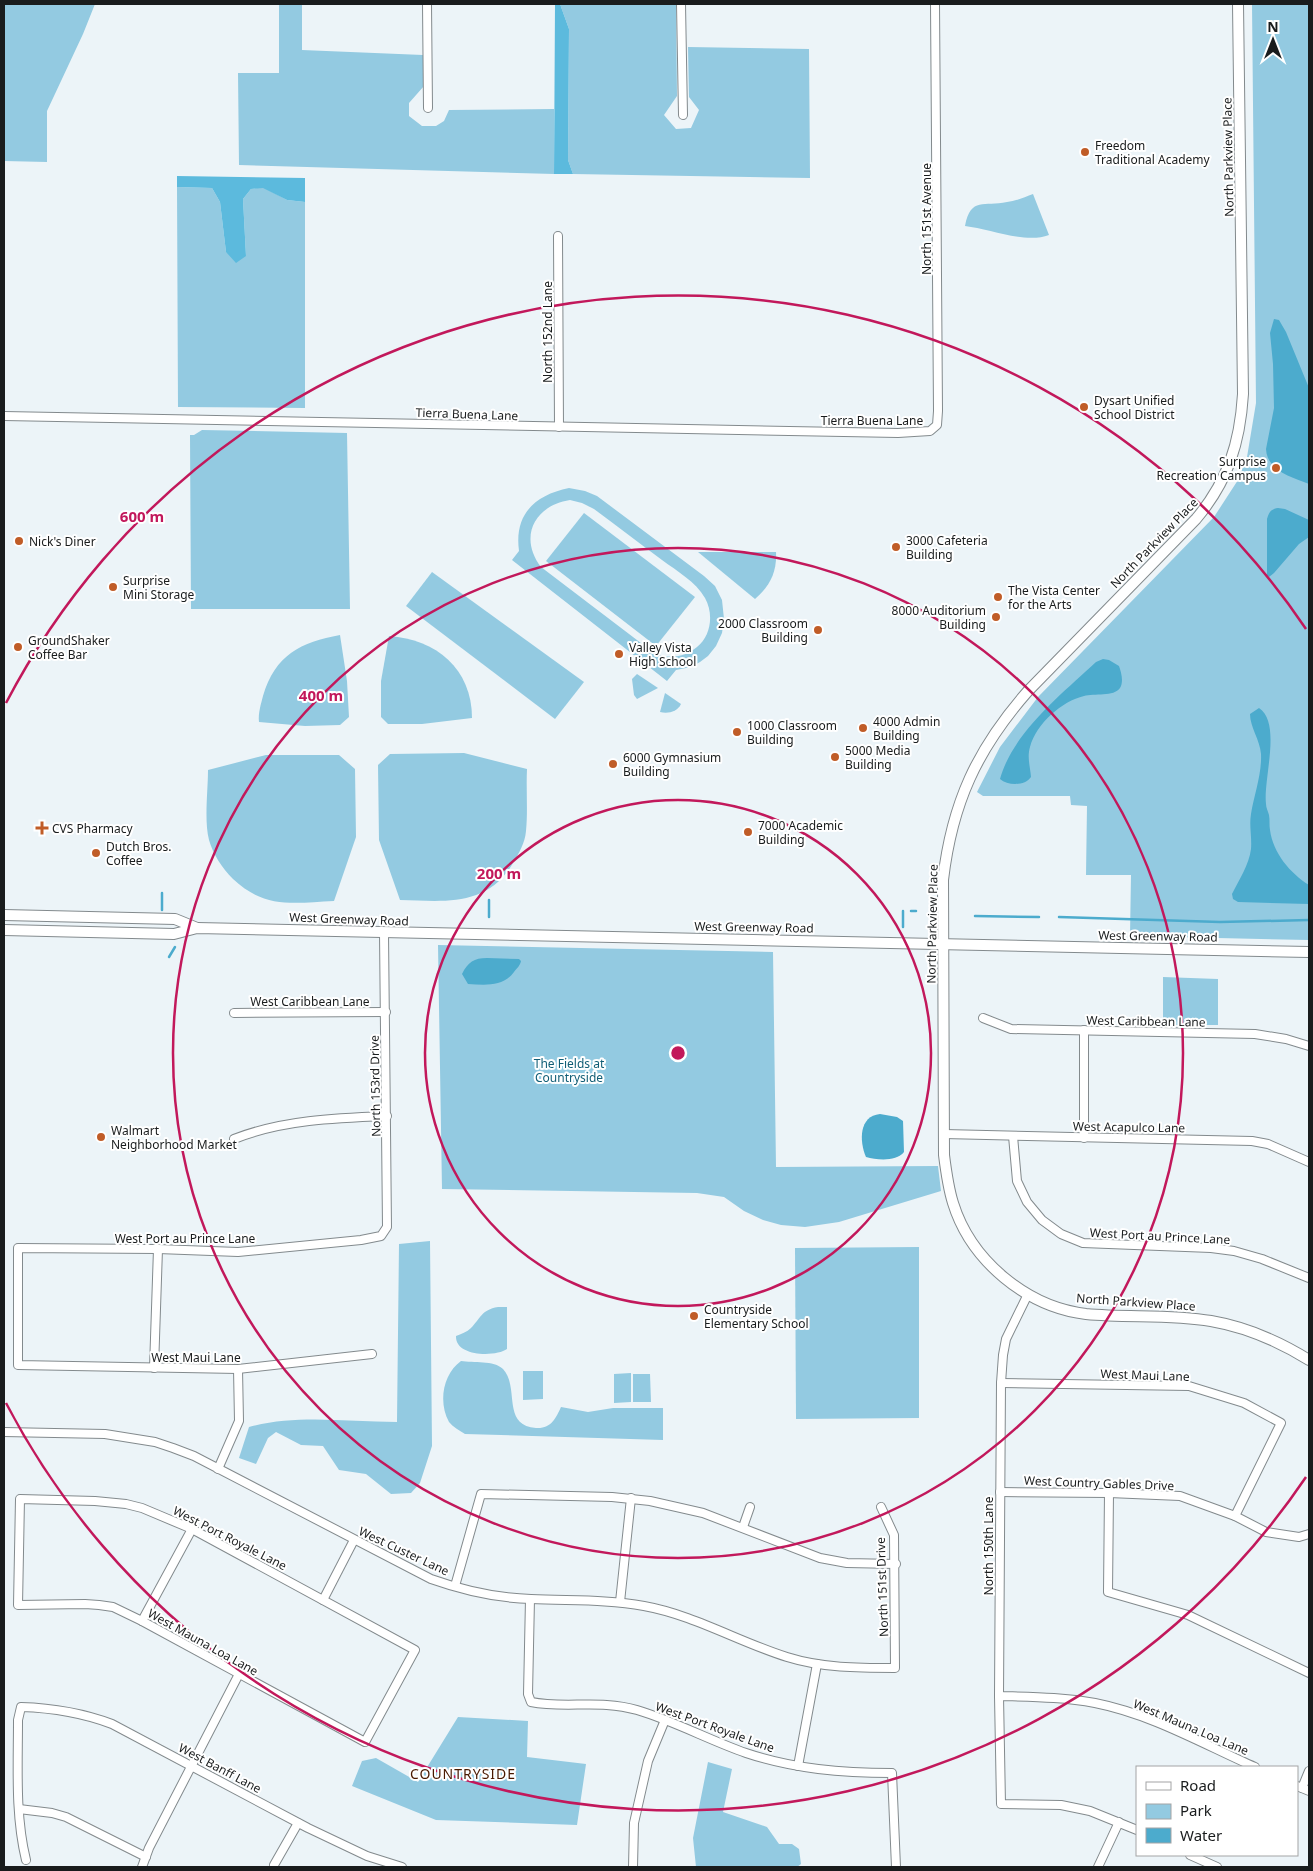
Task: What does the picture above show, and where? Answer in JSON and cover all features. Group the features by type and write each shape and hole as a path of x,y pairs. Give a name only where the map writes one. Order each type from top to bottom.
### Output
{"street":[{"path":"427,4 428,108"},
{"path":"681,4 683,115"},
{"name":"North 151st Avenue","path":"930,431 937,424 938,411 935,4"},
{"name":"North Parkview Place","path":"1238,4 1243,394 1242,416 1235,449 1230,465 1206,506 1028,691 1004,720 985,747 959,802 947,847 943,880 944,1134 947,1178 953,1203 962,1225 976,1248 987,1261 1008,1280 1028,1294 1047,1303 1085,1314 1162,1316 1213,1321 1243,1329 1268,1339 1291,1349 1309,1360"},
{"name":"North 152nd Lane","path":"558,236 559,427"},
{"name":"Tierra Buena Lane","path":"4,416 195,418 898,433 930,431"},
{"name":"West Greenway Road","path":"4,916 175,919 197,928"},
{"name":"West Greenway Road","path":"4,930 174,934 197,928 1309,952"},
{"name":"North 153rd Drive","path":"381,1236 388,1227 384,933"},
{"name":"West Caribbean Lane","path":"234,1013 386,1012"},
{"name":"West Caribbean Lane","path":"983,1018 1011,1029 1255,1034 1286,1039 1309,1046"},
{"path":"1084,1030 1084,1138"},
{"path":"234,1139 250,1133 325,1118 386,1116"},
{"name":"West Acapulco Lane","path":"944,1134 1252,1141 1268,1144 1309,1162"},
{"name":"West Port au Prince Lane","path":"1013,1136 1016,1181 1027,1202 1042,1220 1061,1234 1083,1243 1211,1248 1234,1251 1262,1259 1309,1278"},
{"name":"West Port au Prince Lane","path":"18,1365 18,1248 158,1249 238,1252 361,1240 381,1236"},
{"path":"154,1368 158,1249"},
{"name":"North 150th Lane","path":"1028,1294 1006,1340 1001,1383 999,1696 1001,1804 1061,1805 1090,1811 1119,1822"},
{"name":"West Maui Lane","path":"18,1365 238,1369 372,1354"},
{"path":"218,1469 239,1421 238,1369"},
{"name":"West Maui Lane","path":"1001,1383 1189,1386 1244,1403 1281,1423 1235,1516"},
{"name":"West Custer Lane","path":"4,1432 106,1434 155,1442 189,1454 431,1579 454,1586 496,1596 530,1600 620,1602 674,1614 786,1657 817,1664 849,1668 895,1668"},
{"name":"West Country Gables Drive","path":"1000,1492 1180,1496 1235,1516 1266,1532 1299,1537 1309,1534"},
{"path":"1109,1493 1108,1592 1188,1615 1309,1673"},
{"path":"454,1586 481,1494 631,1498 667,1504 703,1513 743,1527 820,1558 847,1563 896,1564"},
{"path":"620,1602 631,1498"},
{"name":"West Port Royale Lane","path":"18,1605 20,1500 76,1500 126,1504 142,1508 192,1529 414,1650 365,1742"},
{"path":"743,1527 750,1507"},
{"name":"North 151st Drive","path":"881,1507 894,1535 896,1564 895,1668"},
{"path":"142,1621 192,1529"},
{"path":"322,1600 354,1540"},
{"name":"West Port Royale Lane","path":"530,1600 528,1694 531,1702 541,1704 599,1703 636,1710 746,1753 798,1766 853,1773 892,1774 896,1867"},
{"name":"West Mauna Loa Lane","path":"18,1605 85,1604 113,1608 142,1621 365,1742"},
{"path":"798,1766 817,1664"},
{"path":"142,1867 149,1848 239,1674"},
{"name":"West Mauna Loa Lane","path":"999,1696 1052,1697 1095,1703 1138,1715 1253,1766"},
{"name":"West Banff Lane","path":"19,1809 18,1720 21,1707 43,1708 95,1718 112,1724 298,1823 367,1856 402,1867"},
{"path":"633,1867 634,1822 648,1761 665,1720"},
{"path":"1303,1788 1309,1772"},
{"path":"26,1860 20,1836 19,1809 52,1813 66,1817 146,1857"},
{"path":"1098,1867 1119,1822 1136,1830"},
{"path":"274,1865 298,1823"},
{"path":"1192,1856 1218,1867"}],"green space":[{"path":"4,4 95,4 47,111 47,162 4,161"},
{"path":"279,4 302,4 302,50 423,55 424,86 409,103 409,116 422,126 436,126 444,121 449,110 554,109 554,174 239,165 238,73 279,73"},
{"path":"560,4 676,4 677,96 664,115 676,129 691,128 699,110 689,97 688,47 809,49 810,178 573,174 568,160 569,29"},
{"name":"Surprise Recreation Campus","path":"1252,4 1309,4 1309,940 1130,936 1131,875 1086,875 1087,806 1071,805 1070,796 983,796 977,792 1000,747 1038,697 1214,517 1238,480 1247,457 1256,403"},
{"path":"177,187 212,188 220,202 226,252 246,256 243,199 251,189 263,187 287,200 305,202 305,408 178,407"},
{"path":"1033,194 1049,235 1030,238 1019,237 965,226 971,210 975,207 1020,199"},
{"path":"202,430 347,433 350,609 191,609 190,435 194,435"},
{"path":"569,488 585,491 597,496 715,586 722,600 724,619 722,633 716,646 708,656 691,667 676,670 667,681 512,560 519,551 518,538 520,527 529,508 537,501 557,491","holes":["570,500 594,509 680,573 701,592 710,611 710,624 702,642 692,651 671,657 654,653 541,567 534,556 531,545 531,534 539,515 547,508 558,503"]},
{"path":"584,513 695,597 656,646 546,561"},
{"path":"698,552 776,552 774,572 765,589 755,599"},
{"path":"432,572 584,682 555,719 406,606"},
{"path":"340,635 347,681 349,717 340,725 305,726 259,722 263,696 268,682 282,661 291,653 313,642"},
{"path":"389,636 406,638 422,643 436,650 448,660 458,671 466,685 472,718 422,724 388,724 381,717 381,681"},
{"path":"637,674 658,688 637,699 634,695 632,679"},
{"path":"665,693 681,704 675,711 660,712"},
{"path":"464,753 527,769 527,823 521,848 502,878 490,888 477,895 448,901 400,900 379,840 378,765 390,754"},
{"path":"266,755 339,755 355,769 356,837 334,901 292,903 268,900 245,889 233,879 222,866 213,850 209,840 207,824 208,770"},
{"name":"The Fields at Countryside","path":"438,945 773,952 776,1167 938,1166 941,1191 839,1222 805,1227 781,1225 763,1220 744,1211 724,1197 697,1193 442,1189"},
{"path":"1163,977 1218,979 1218,1025 1163,1025"},
{"path":"430,1241 432,1446 420,1483 411,1493 391,1494 366,1474 339,1470 323,1446 301,1445 276,1432 268,1438 256,1464 239,1458 249,1427 267,1423 304,1420 397,1422 399,1244"},
{"path":"919,1247 919,1418 796,1419 795,1248"},
{"path":"498,1307 507,1307 507,1349 502,1352 477,1353 462,1348 457,1343 456,1336 469,1329 485,1312"},
{"path":"461,1361 489,1363 503,1369 508,1377 515,1413 518,1420 525,1425 536,1428 546,1427 555,1419 561,1407 588,1412 613,1408 663,1408 663,1440 465,1434 449,1422 443,1397 446,1381 450,1373"},
{"path":"523,1371 543,1371 543,1399 523,1400"},
{"path":"631,1373 631,1402 614,1403 614,1374"},
{"path":"633,1374 650,1374 651,1402 633,1402"},
{"path":"458,1717 528,1721 527,1757 586,1764 577,1825 436,1820 352,1786 362,1761 376,1758 418,1782"},
{"path":"708,1762 732,1769 723,1812 767,1827 779,1844 792,1844 799,1849 801,1864 797,1867 696,1867 693,1838"}],"shaded area":[{"path":"555,4 560,4 569,29 568,160 573,174 554,174"},
{"path":"177,176 305,178 305,202 287,200 263,188 251,189 243,199 246,256 236,263 226,252 220,202 212,188 177,187"}],"water":[{"path":"1274,319 1279,320 1286,332 1309,388 1309,484 1288,476 1276,468 1267,457 1266,449 1274,408 1270,333"},
{"path":"1278,508 1285,509 1309,520 1309,537 1299,544 1269,577 1267,575 1267,519 1271,511"},
{"path":"1103,659 1119,666 1122,680 1120,688 1113,693 1088,695 1059,708 1044,722 1033,738 1029,754 1031,777 1025,782 1016,784 1007,783 1000,779 1006,762 1027,730 1068,687 1096,662"},
{"path":"1259,708 1266,715 1271,738 1266,804 1272,838 1284,862 1295,875 1309,885 1309,904 1238,902 1233,899 1232,894 1246,867 1251,849 1250,818 1259,777 1261,754 1250,714"},
{"path":"487,958 519,959 521,961 510,977 499,983 468,984 462,974 467,966 472,961"},
{"path":"880,1114 897,1117 903,1121 904,1152 891,1159 866,1157 862,1144 864,1124 868,1119"}],"waterway":[{"path":"162,893 162,910"},
{"path":"489,900 489,917"},
{"path":"903,911 903,927"},
{"path":"911,911 916,911"},
{"path":"975,916 1039,917"},
{"path":"1059,917 1220,922 1309,920"},
{"path":"169,957 175,947"}],"place":[{"name":"Freedom Traditional Academy","path":"1085,152"},
{"name":"Dysart Unified School District","path":"1084,407"},
{"name":"Surprise Recreation Campus","path":"1276,468"},
{"name":"Nick's Diner","path":"19,541"},
{"name":"3000 Cafeteria Building","path":"896,547"},
{"name":"Surprise Mini Storage","path":"113,587"},
{"name":"The Vista Center for the Arts","path":"998,597"},
{"name":"8000 Auditorium Building","path":"996,617"},
{"name":"2000 Classroom Building","path":"818,630"},
{"name":"GroundShaker Coffee Bar","path":"18,647"},
{"name":"Valley Vista High School","path":"619,654"},
{"name":"4000 Admin Building","path":"863,728"},
{"name":"1000 Classroom Building","path":"737,732"},
{"name":"5000 Media Building","path":"835,757"},
{"name":"6000 Gymnasium Building","path":"613,764"},
{"name":"CVS Pharmacy","path":"42,828"},
{"name":"7000 Academic Building","path":"748,832"},
{"name":"Dutch Bros. Coffee","path":"96,853"},
{"name":"Walmart Neighborhood Market","path":"101,1137"},
{"name":"Countryside Elementary School","path":"694,1316"}],"district":[{"name":"COUNTRYSIDE","path":"463,1773"}]}
